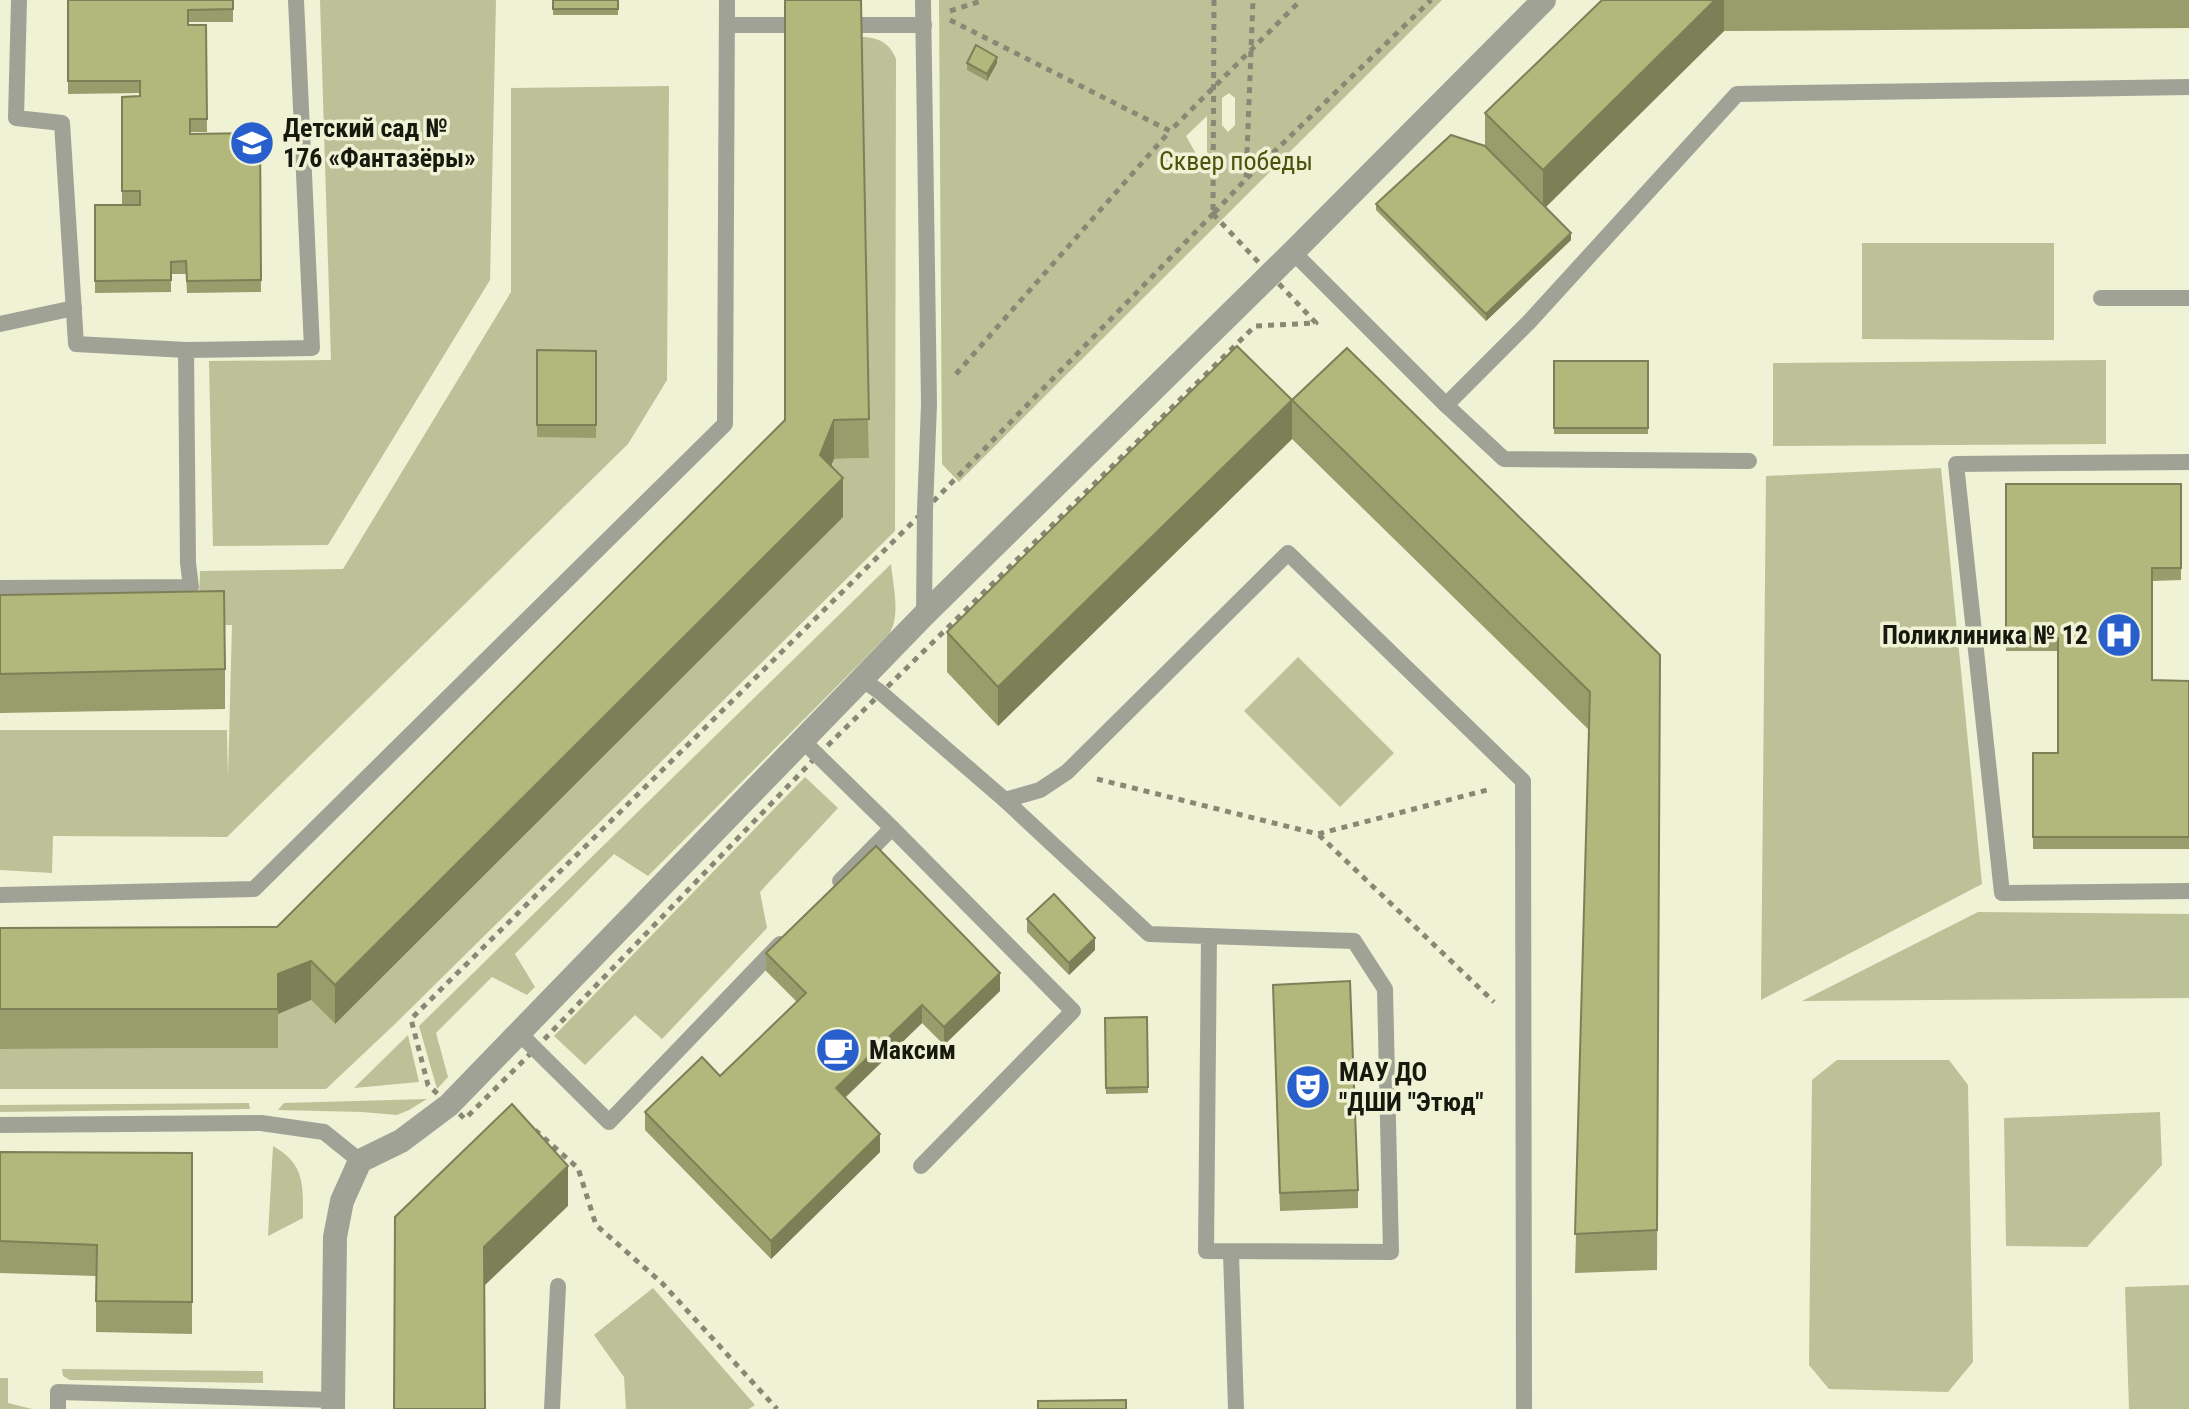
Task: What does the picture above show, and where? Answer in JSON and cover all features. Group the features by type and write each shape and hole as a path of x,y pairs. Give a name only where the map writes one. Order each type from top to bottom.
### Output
{"street":[{"path":"333,1405 335,1237 342,1201 360,1161 401,1141 449,1105 924,615 1544,0"}],"lane":[{"path":"19,0 16,118 62,123 76,344 186,350 312,348 296,0"},
{"path":"0,895 254,889 725,424 727,0"},
{"path":"923,0 929,404 924,615"},
{"path":"727,25 785,25"},
{"path":"861,25 924,25"},
{"path":"1446,405 1529,322 1737,94 2189,87"},
{"path":"1293,252 1504,459 1749,461"},
{"path":"2101,298 2189,298"},
{"path":"0,324 74,308"},
{"path":"0,588 191,587 188,563 186,350"},
{"path":"2189,462 1956,464 2002,893 2189,891"},
{"path":"1005,800 1040,790 1067,772 1288,553 1523,781 1524,1409"},
{"path":"863,680 1005,800 1149,934 1209,936 1354,941 1385,989 1391,1252 1206,1251 1209,936"},
{"path":"803,741 1073,1011 921,1166"},
{"path":"827,895 892,828"},
{"path":"518,1032 609,1122 795,928"},
{"path":"0,1125 261,1123 324,1132 360,1161"},
{"path":"1231,1253 1236,1409"},
{"path":"552,1409 558,1286"},
{"path":"58,1409 58,1392 333,1405"}],"path":[{"path":"984,0 938,14 1170,131"},
{"path":"1214,0 1213,214 1431,0"},
{"path":"1246,179 1253,0"},
{"path":"929,404 1170,131 1301,0"},
{"path":"1067,772 1318,834 1523,781"},
{"path":"1318,834 1523,1029"},
{"path":"492,1092 503,1101"},
{"path":"524,1120 578,1168 596,1225 662,1283 777,1409"}],"green space":[{"path":"320,0 496,0 490,280 328,545 213,546 209,361 331,360"},
{"name":"Сквер победы","path":"939,0 1442,0 959,482 942,464","holes":["1229,93 1235,98 1235,125 1228,132 1222,125 1222,98","1207,116 1207,173 1186,136"]},
{"path":"861,37 883,42 896,59 895,531 326,1089 0,1089 0,1049 277,1048 278,1014 311,1000 335,1024 828,477 834,459 869,458"},
{"path":"669,86 667,380 628,444 227,837 53,836 52,873 0,870 0,730 227,730 228,778 232,625 198,625 200,571 343,569 511,292 511,88"},
{"path":"1862,243 2054,243 2054,340 1862,339"},
{"path":"2106,360 2106,444 1773,446 1773,363"},
{"path":"1941,468 1982,884 1761,1000 1766,476"},
{"path":"891,564 895,618 889,634 648,876 614,854 515,954 535,987 527,995 492,977 436,1033 448,1077 437,1089 419,1026"},
{"path":"1298,657 1394,753 1340,807 1244,711"},
{"path":"805,777 838,808 760,892 767,928 662,1039 635,1015 585,1065 554,1036"},
{"path":"1978,912 2189,914 2189,998 1802,1001"},
{"path":"408,1035 419,1082 354,1088"},
{"path":"1837,1060 1949,1060 1968,1085 1973,1362 1948,1392 1829,1389 1809,1365 1812,1080"},
{"path":"427,1099 397,1115 278,1110 284,1103"},
{"path":"249,1103 250,1109 0,1112 0,1105"},
{"path":"2160,1112 2162,1165 2087,1247 2006,1246 2004,1118"},
{"path":"273,1146 297,1168 302,1185 303,1218 268,1236"},
{"path":"2189,1285 2189,1409 2129,1409 2125,1287"},
{"path":"653,1288 755,1405 749,1409 626,1409 624,1377 594,1335"},
{"path":"62,1369 263,1371 263,1383 70,1380 63,1376"},
{"path":"0,1378 8,1378 8,1403 32,1409 0,1409"}],"building":[{"path":"68,0 233,0 233,9 188,10 188,25 206,25 207,119 190,119 190,134 260,133 261,280 187,281 186,261 171,262 171,280 95,281 95,205 140,205 140,191 122,191 122,97 140,96 140,81 68,81"},
{"path":"553,0 618,0 618,9 553,9"},
{"path":"785,0 861,0 869,419 834,420 820,455 843,478 335,985 311,961 278,974 278,1009 0,1009 0,928 277,927 785,420"},
{"path":"1602,0 1715,0 1543,170 1485,113"},
{"path":"976,45 997,57 987,74 967,63"},
{"path":"1451,135 1485,146 1571,233 1486,314 1376,204"},
{"path":"1237,346 1292,400 998,687 947,632"},
{"path":"1347,348 1660,655 1657,1230 1575,1234 1590,692 1292,400"},
{"path":"537,350 596,351 596,425 537,425"},
{"path":"1554,361 1648,361 1648,428 1554,428"},
{"path":"2006,484 2181,484 2181,568 2152,568 2152,680 2189,681 2189,837 2033,837 2033,753 2058,753 2058,638 2006,639"},
{"path":"224,591 225,669 0,674 0,595"},
{"path":"876,846 1000,973 944,1027 922,1005 836,1088 880,1134 771,1241 645,1112 702,1057 720,1076 806,993 766,953"},
{"path":"1054,894 1095,938 1069,963 1027,919"},
{"path":"1350,981 1358,1190 1280,1193 1273,985"},
{"path":"1147,1017 1148,1087 1106,1088 1105,1018"},
{"path":"512,1104 568,1166 484,1247 485,1409 394,1409 395,1217"},
{"path":"0,1152 192,1153 192,1302 96,1301 97,1245 0,1241"},
{"path":"1126,1400 1126,1409 1038,1409 1038,1401"}],"place":[{"name":"Детский сад № 176 «Фантазёры»","path":"252,143"},
{"name":"Поликлиника № 12","path":"2119,635"},
{"name":"Максим","path":"838,1050"},
{"name":"МАУ ДО \"ДШИ \"Этюд\"","path":"1308,1087"}]}
